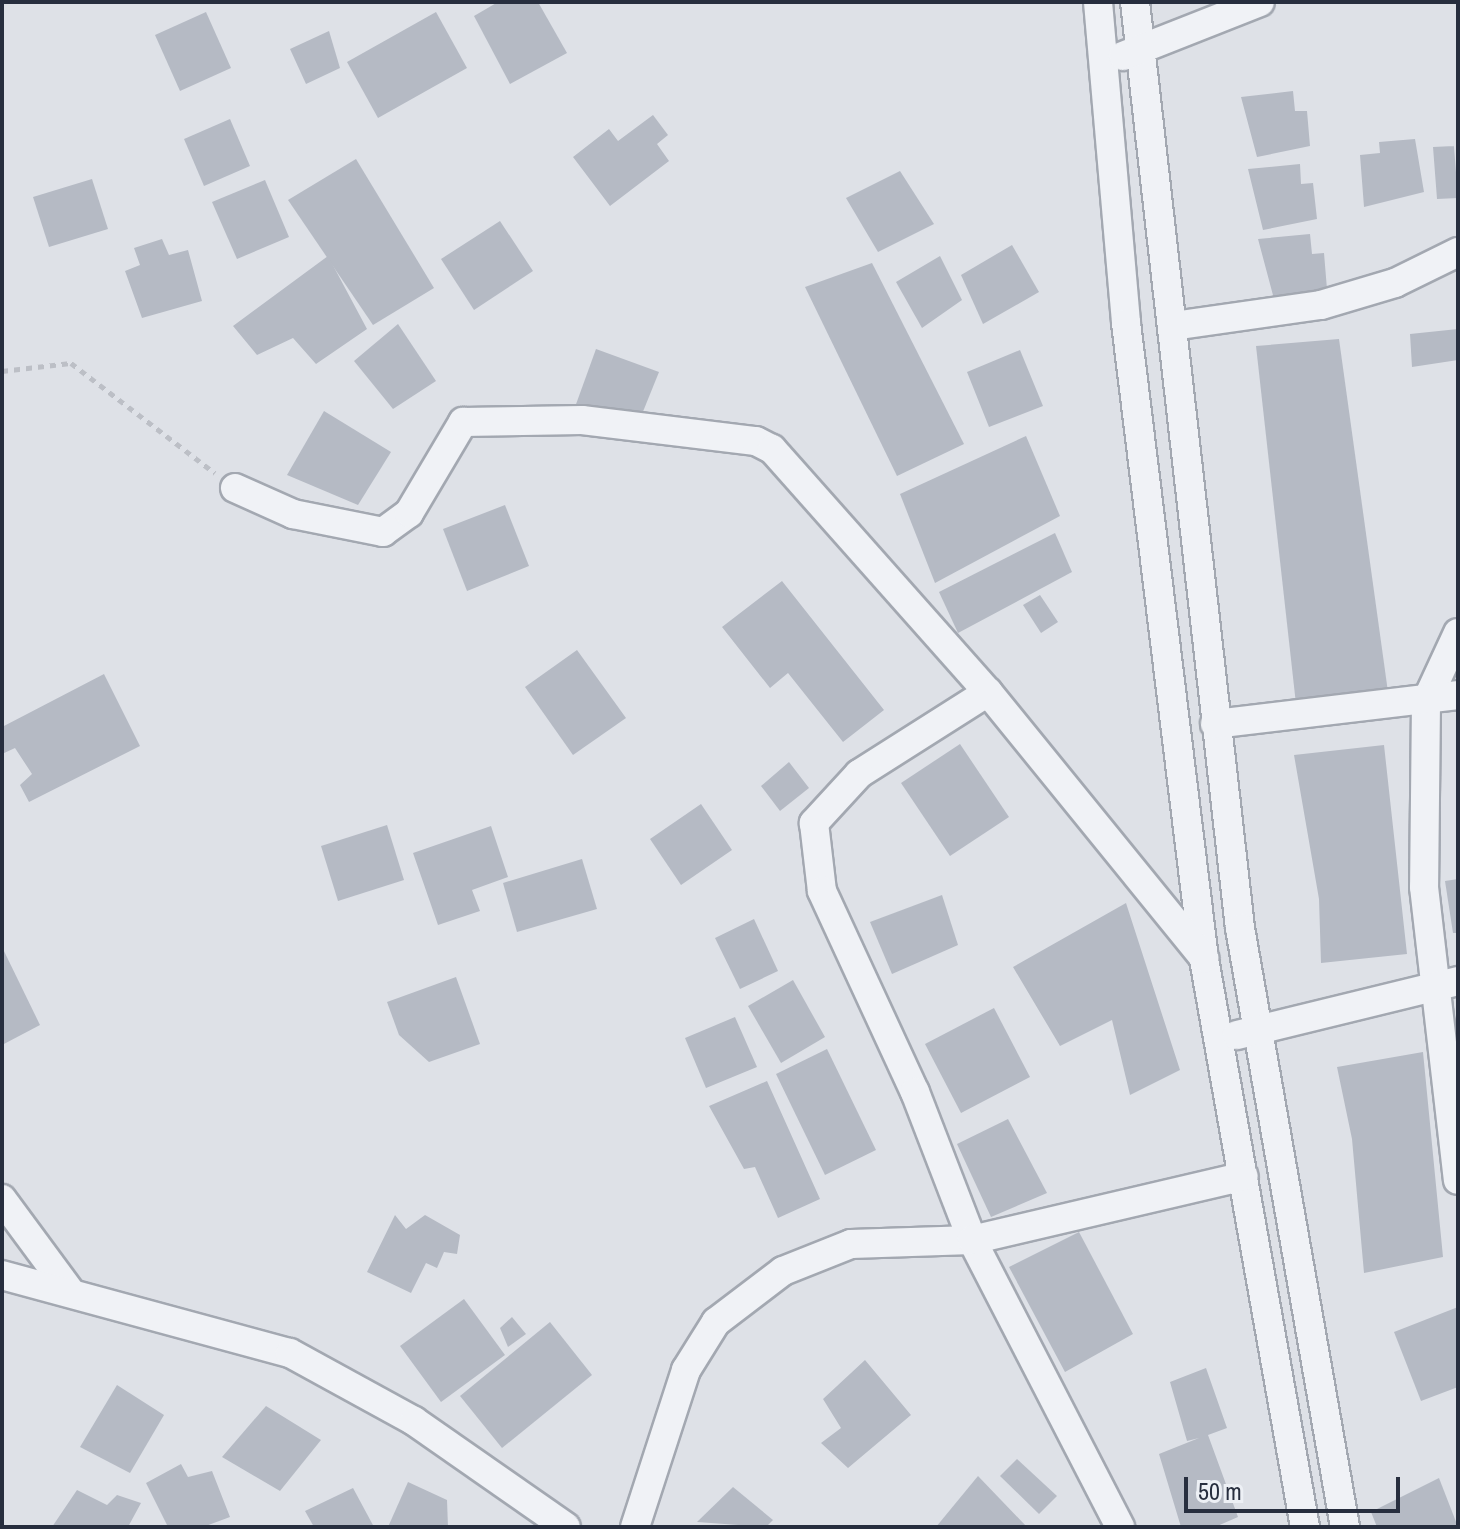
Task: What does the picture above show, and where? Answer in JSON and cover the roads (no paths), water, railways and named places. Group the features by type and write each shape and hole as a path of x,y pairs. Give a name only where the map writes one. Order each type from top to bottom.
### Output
{"street":[{"path":"1098,2 1126,323 1204,959 1221,1039 1305,1527"},
{"path":"1135,2 1215,724 1254,1031 1345,1527"},
{"path":"1103,60 1140,52 1260,2"},
{"path":"1173,326 1321,305 1395,283 1458,252"},
{"path":"235,488 293,514 383,532 409,513 463,422 582,420 756,441 772,449 988,692 1204,959"},
{"path":"1458,633 1426,702 1424,887 1445,984 1458,1180"},
{"path":"988,692 859,774 814,823 822,891 915,1092 972,1240 1120,1527"},
{"path":"1215,724 1426,702 1458,695"},
{"path":"1221,1039 1445,984"},
{"path":"635,1527 686,1370 716,1322 783,1271 851,1244 972,1240 1244,1176"},
{"path":"2,1199 69,1290"},
{"path":"2,1275 69,1290 290,1353 414,1421 566,1527"}]}
